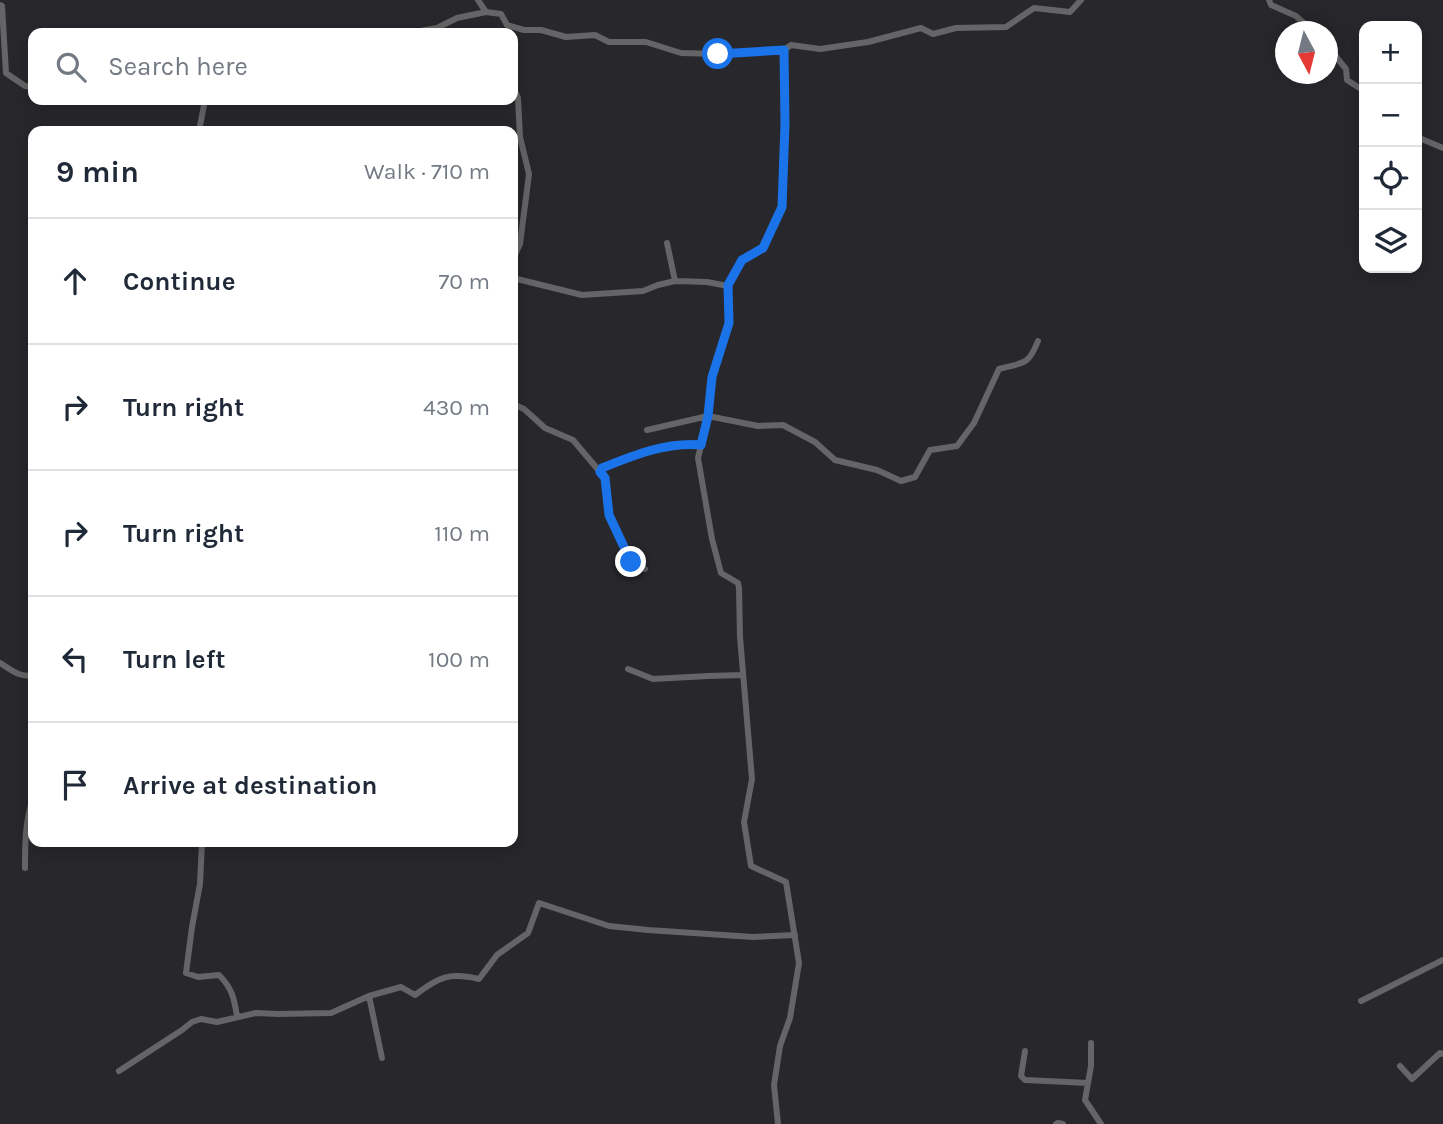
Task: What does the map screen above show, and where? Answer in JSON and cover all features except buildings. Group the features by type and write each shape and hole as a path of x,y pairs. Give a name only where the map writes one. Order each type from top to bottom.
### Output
{"street":[{"path":"478,0 486,12"},
{"path":"518,28 541,30 566,37 595,36 609,42 646,42 681,53 784,50 791,45 820,49 921,28 933,34 956,28 1006,27 1034,8 1070,12 1081,0"},
{"path":"1269,0 1271,5 1302,21"},
{"path":"0,5 6,73 28,86"},
{"path":"437,28 457,18 486,12 501,14 506,28"},
{"path":"507,25 517,28"},
{"path":"778,1124 774,1085 780,1046 790,1018 799,962 786,882 751,866 744,822 752,779 739,587 738,583 721,573 698,458 708,416 712,377 729,323 728,286 742,260 763,248 782,207 784,50"},
{"path":"1338,61 1346,69 1348,80 1359,88"},
{"path":"518,98 520,137 529,174 518,248"},
{"path":"200,126 204,105"},
{"path":"1422,138 1443,148"},
{"path":"667,243 675,281"},
{"path":"518,279 582,295 643,291 675,281 728,286"},
{"path":"647,430 708,416 758,426 783,425 814,442 835,460 877,470 901,481 915,477 930,450 957,446 974,424 999,369 1027,361 1032,357 1038,341"},
{"path":"518,406 545,428 573,440 605,478 609,515 631,562 645,569"},
{"path":"600,472 602,468 642,452 690,444 701,445"},
{"path":"0,663 17,675 28,676"},
{"path":"628,669 653,679 743,675"},
{"path":"25,867 28,825"},
{"path":"202,847 200,884 186,973 198,977 219,975 228,983 237,1016"},
{"path":"119,1072 201,1018 217,1022 256,1013 331,1013 369,996 401,987 415,995 447,976 462,975 479,979 497,956 528,933 539,903 609,926 753,937 795,934"},
{"path":"1361,1001 1443,960"},
{"path":"369,996 382,1058"},
{"path":"1091,1043 1086,1100 1101,1124"},
{"path":"1025,1051 1021,1076 1025,1080 1088,1083"},
{"path":"1400,1066 1412,1079 1440,1053 1443,1055"},
{"path":"1056,1124 1063,1124"}],"route":[{"path":"631,562 609,515 605,478 600,472 602,468 642,452 690,444 701,445 708,416 712,377 729,323 728,285 742,260 763,248 782,207 784,50 718,54"}]}
